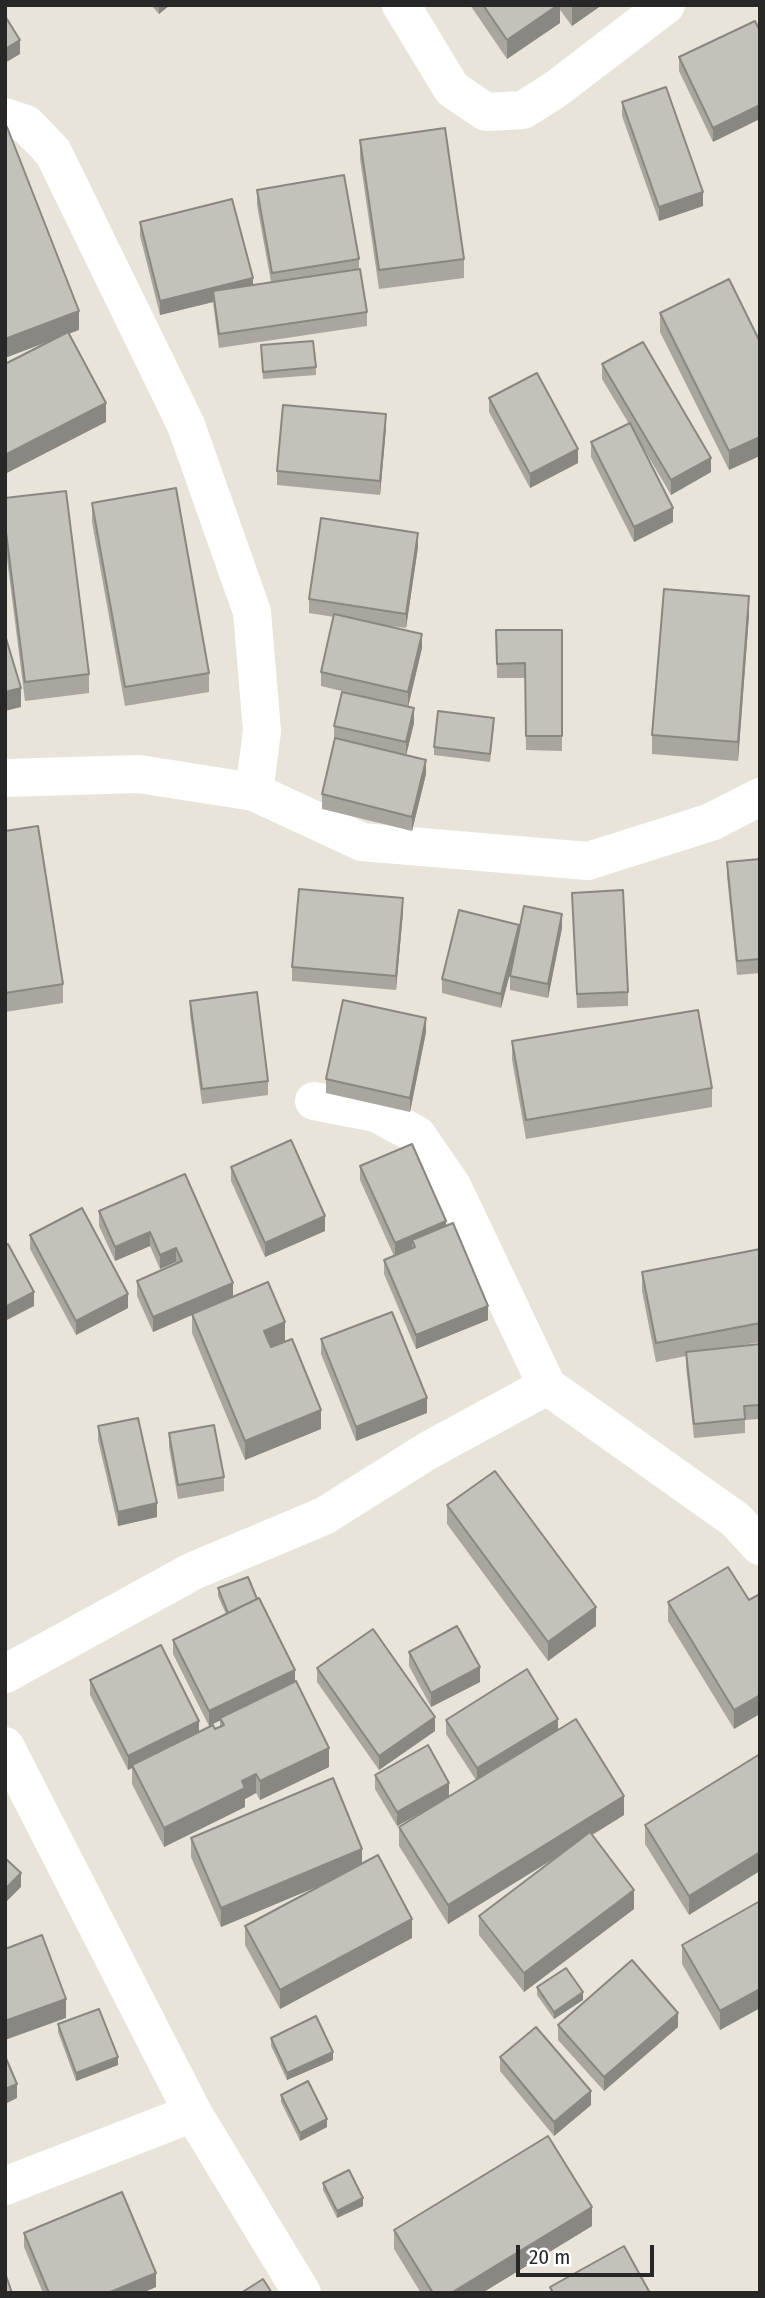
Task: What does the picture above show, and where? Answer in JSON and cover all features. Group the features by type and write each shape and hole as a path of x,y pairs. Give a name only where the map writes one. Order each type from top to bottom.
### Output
{"street":[{"path":"401,5 452,89 486,112 523,110 556,89 666,5"},
{"path":"5,117 26,124 53,152 186,425 252,612 262,732 254,792"},
{"path":"5,778 139,774 254,792 362,842 588,861 710,822 760,797"},
{"path":"314,1101 376,1113 418,1135 452,1186 548,1386 736,1520 760,1546"},
{"path":"5,1674 193,1572 324,1516 429,1450 548,1386"},
{"path":"5,1746 192,2113 302,2293"},
{"path":"5,2186 192,2113"}],"building":[{"path":"483,5 558,5 507,40"},
{"path":"5,16 20,40 5,49"},
{"path":"755,21 760,31 760,105 713,128 679,57"},
{"path":"666,87 703,192 659,207 622,102"},
{"path":"5,127 79,311 5,339"},
{"path":"445,128 464,259 379,270 360,140"},
{"path":"344,175 359,259 272,273 257,190"},
{"path":"232,199 253,278 160,301 140,222"},
{"path":"360,269 367,312 219,334 213,291"},
{"path":"729,279 760,342 760,437 729,451 660,313"},
{"path":"68,332 106,403 5,455 5,364"},
{"path":"313,341 316,367 263,372 261,345"},
{"path":"643,342 711,458 671,480 602,364"},
{"path":"537,373 578,449 530,474 489,398"},
{"path":"283,405 386,414 380,481 277,471"},
{"path":"630,423 673,508 634,527 591,442"},
{"path":"176,488 209,673 125,687 92,503"},
{"path":"66,491 89,674 25,682 5,524 5,498"},
{"path":"321,518 418,533 406,614 309,599"},
{"path":"664,589 749,596 738,742 652,735"},
{"path":"334,614 422,634 408,692 321,672"},
{"path":"496,630 562,630 562,736 526,736 525,663 497,664"},
{"path":"5,635 21,688 5,692"},
{"path":"342,692 414,708 406,742 334,726"},
{"path":"438,711 494,718 490,754 434,747"},
{"path":"335,738 426,760 412,817 322,794"},
{"path":"38,826 63,984 5,993 5,831"},
{"path":"760,859 760,959 737,961 727,862"},
{"path":"299,889 403,898 396,976 292,967"},
{"path":"623,890 628,992 577,994 572,893"},
{"path":"524,906 562,914 548,984 510,976"},
{"path":"459,910 519,925 501,994 442,979"},
{"path":"257,992 268,1081 202,1089 190,1001"},
{"path":"343,1000 426,1018 410,1098 326,1079"},
{"path":"698,1010 712,1088 526,1120 512,1041"},
{"path":"291,1140 325,1216 265,1243 231,1167"},
{"path":"412,1144 446,1221 395,1243 360,1166"},
{"path":"185,1174 233,1283 153,1317 137,1281 182,1261 176,1248 160,1255 150,1232 115,1247 99,1211"},
{"path":"82,1208 128,1294 76,1321 30,1235"},
{"path":"453,1223 488,1306 416,1335 384,1260 415,1247 412,1240"},
{"path":"8,1244 34,1292 5,1307 5,1245"},
{"path":"760,1249 760,1323 656,1343 642,1272"},
{"path":"268,1282 285,1322 264,1331 271,1347 292,1339 321,1410 245,1441 192,1314"},
{"path":"392,1312 427,1398 356,1427 321,1339"},
{"path":"760,1344 760,1411 759,1405 744,1406 745,1419 694,1424 686,1352"},
{"path":"138,1418 157,1503 118,1512 98,1426"},
{"path":"214,1425 224,1477 178,1485 169,1433"},
{"path":"495,1471 596,1607 548,1642 447,1505"},
{"path":"728,1567 749,1600 760,1594 760,1695 734,1710 668,1602"},
{"path":"248,1577 257,1599 228,1613 218,1588"},
{"path":"259,1598 295,1670 209,1711 173,1640"},
{"path":"457,1626 480,1667 431,1693 409,1652"},
{"path":"373,1629 435,1717 379,1756 317,1668"},
{"path":"161,1645 199,1721 128,1756 90,1680"},
{"path":"527,1669 558,1719 477,1768 446,1720"},
{"path":"296,1681 329,1748 260,1781 256,1774 242,1781 245,1788 164,1828 132,1765 213,1725 215,1729 224,1725 220,1718"},
{"path":"576,1719 624,1796 448,1905 399,1827"},
{"path":"428,1745 449,1783 397,1812 375,1775"},
{"path":"760,1754 760,1852 689,1896 645,1825"},
{"path":"333,1778 362,1849 221,1908 191,1838"},
{"path":"590,1832 634,1890 524,1973 479,1916"},
{"path":"378,1855 412,1919 280,1990 245,1926"},
{"path":"5,1858 21,1873 5,1889"},
{"path":"760,1901 760,1989 720,2011 682,1945"},
{"path":"42,1935 66,1999 5,2021 5,1949"},
{"path":"632,1960 678,2013 604,2077 558,2025"},
{"path":"566,1968 583,1992 554,2012 537,1987"},
{"path":"99,2009 118,2057 76,2073 58,2024"},
{"path":"316,2016 333,2052 287,2073 271,2038"},
{"path":"536,2027 591,2091 554,2122 500,2057"},
{"path":"5,2056 17,2084 5,2089"},
{"path":"308,2081 327,2119 300,2133 281,2095"},
{"path":"548,2136 592,2207 451,2293 433,2293 394,2230"},
{"path":"349,2170 363,2198 337,2211 323,2183"},
{"path":"122,2192 156,2273 108,2293 49,2293 24,2233"},
{"path":"624,2246 650,2293 553,2293 550,2287"},
{"path":"5,2273 12,2293 5,2293"},
{"path":"263,2279 272,2293 241,2293"}]}
